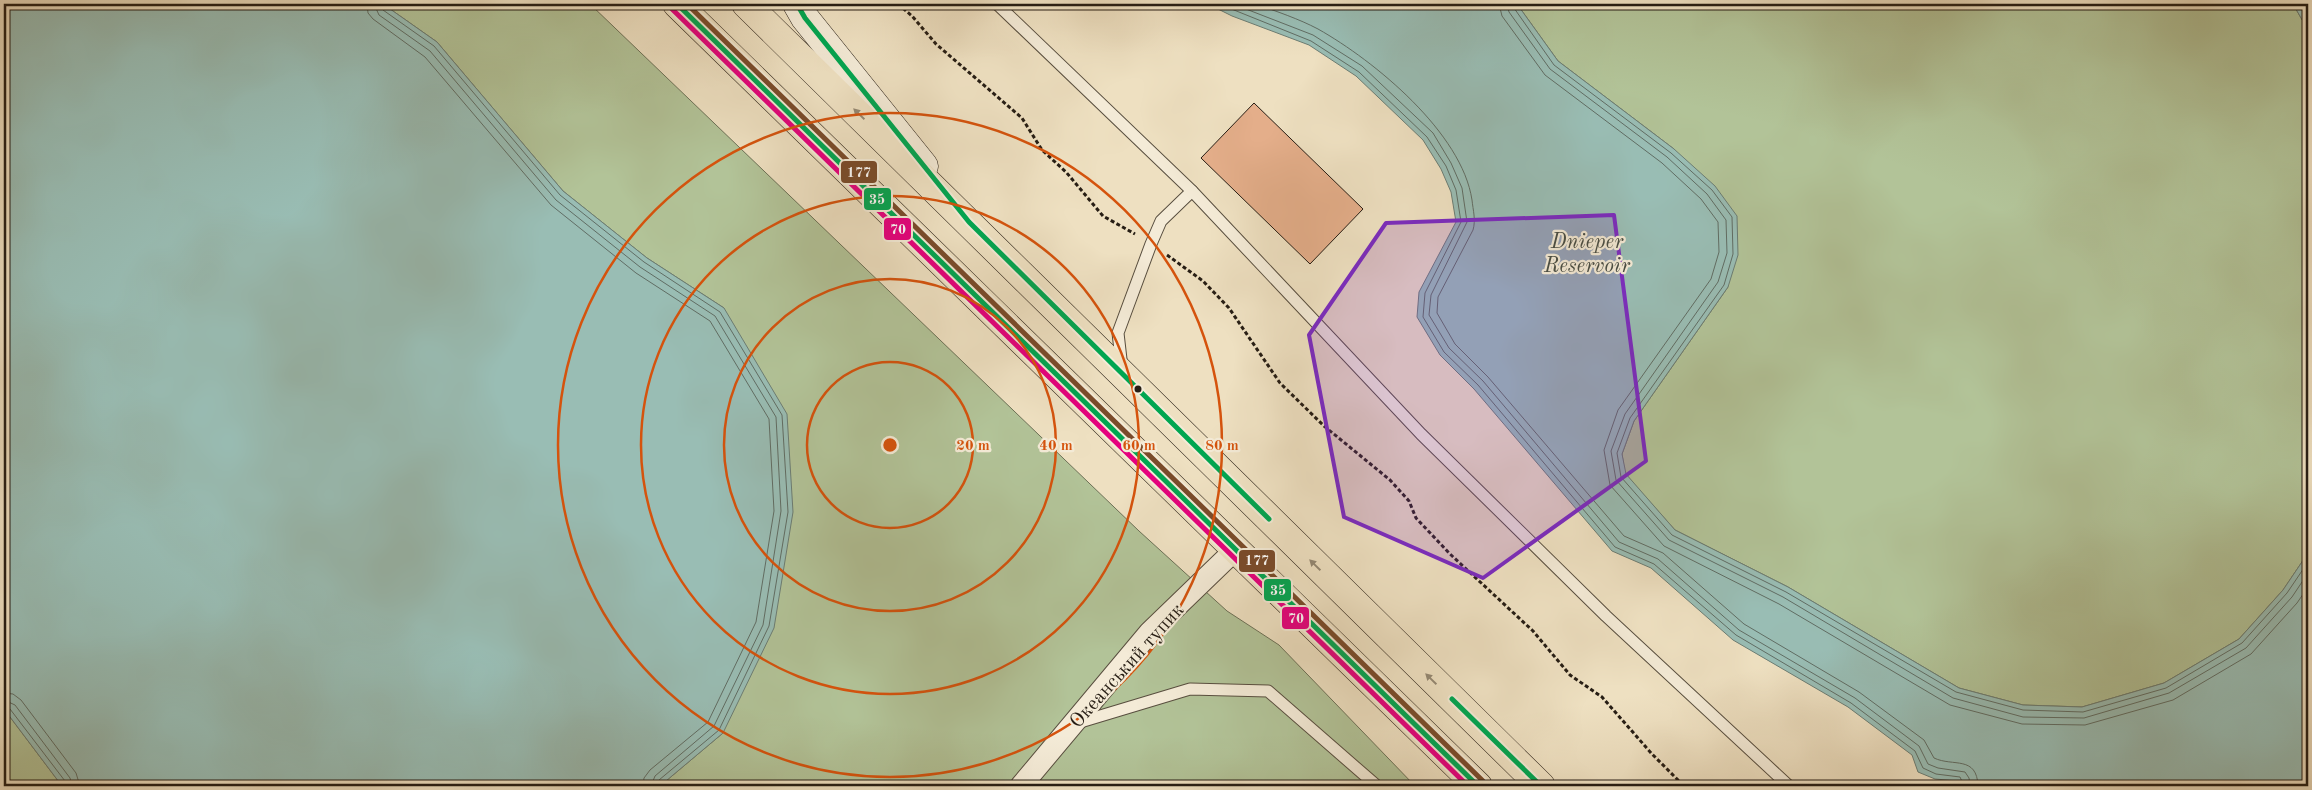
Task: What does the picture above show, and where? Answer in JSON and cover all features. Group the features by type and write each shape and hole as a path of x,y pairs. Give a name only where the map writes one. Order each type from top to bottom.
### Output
{"main road":[{"path":"678,4 1478,786"},
{"path":"746,4 1541,786"},
{"path":"797,4 805,18 969,222"}],"street":[{"name":"Океанський тупик","path":"1021,786 1150,632 1236,549"}],"lane":[{"path":"997,4 1192,191 1427,440 1606,616 1789,786"},
{"path":"1123,374 1118,333 1151,244 1161,220 1192,191"},
{"path":"1073,725 1190,689 1268,691 1377,786"}],"path":[{"path":"898,4 912,16 936,44 1022,118 1042,150 1066,172 1103,216 1175,259 1203,281 1229,308 1280,383 1324,426 1390,480 1409,501 1416,518 1450,554 1533,631 1570,676 1602,697 1652,754 1684,786"}],"highlighted area":[{"path":"1614,215 1646,461 1483,578 1344,517 1309,335 1386,223"}],"green space":[{"path":"383,4 590,4 1139,531 1227,611 1279,645 1415,786 660,786 723,733 724,308 647,258 563,191 437,42"},
{"path":"1517,4 2293,4 2308,30 2308,553 2283,590 2239,639 2164,683 2082,707 2023,705 1959,688 1788,587 1675,530 1625,474 1622,454 1634,421 1728,287 1674,149 1558,61"},
{"path":"4,709 62,786 4,786"}],"water":[{"path":"4,4 383,4 437,42 563,191 647,258 724,308 787,414 793,512 774,628 723,733 660,786 62,786 4,709"},
{"name":"Dnieper Reservoir","path":"1208,4 1517,4 1558,61 1674,149 1715,186 1737,216 1738,255 1728,287 1634,421 1622,454 1626,474 1675,530 1788,587 1959,688 2023,705 2082,707 2164,683 2239,639 2283,590 2308,553 2308,786 1960,786 1958,781 1935,779 1918,772 1912,755 1848,707 1733,640 1651,568 1612,551 1474,389 1440,355 1417,317 1419,292 1456,222 1451,192 1441,169 1423,140 1356,76 1309,45 1232,16"},
{"path":"2293,4 2308,4 2308,30"}],"building":[{"path":"1254,103 1363,209 1310,264 1201,158"}],"transit line":[{"name":"35","path":"677,4 1478,786"},
{"name":"177","path":"687,4 1483,781"},
{"name":"35","path":"797,4 805,18 969,222 1269,519"},
{"name":"70","path":"672,9 1468,786"},
{"name":"35","path":"1452,699 1541,786"}]}
